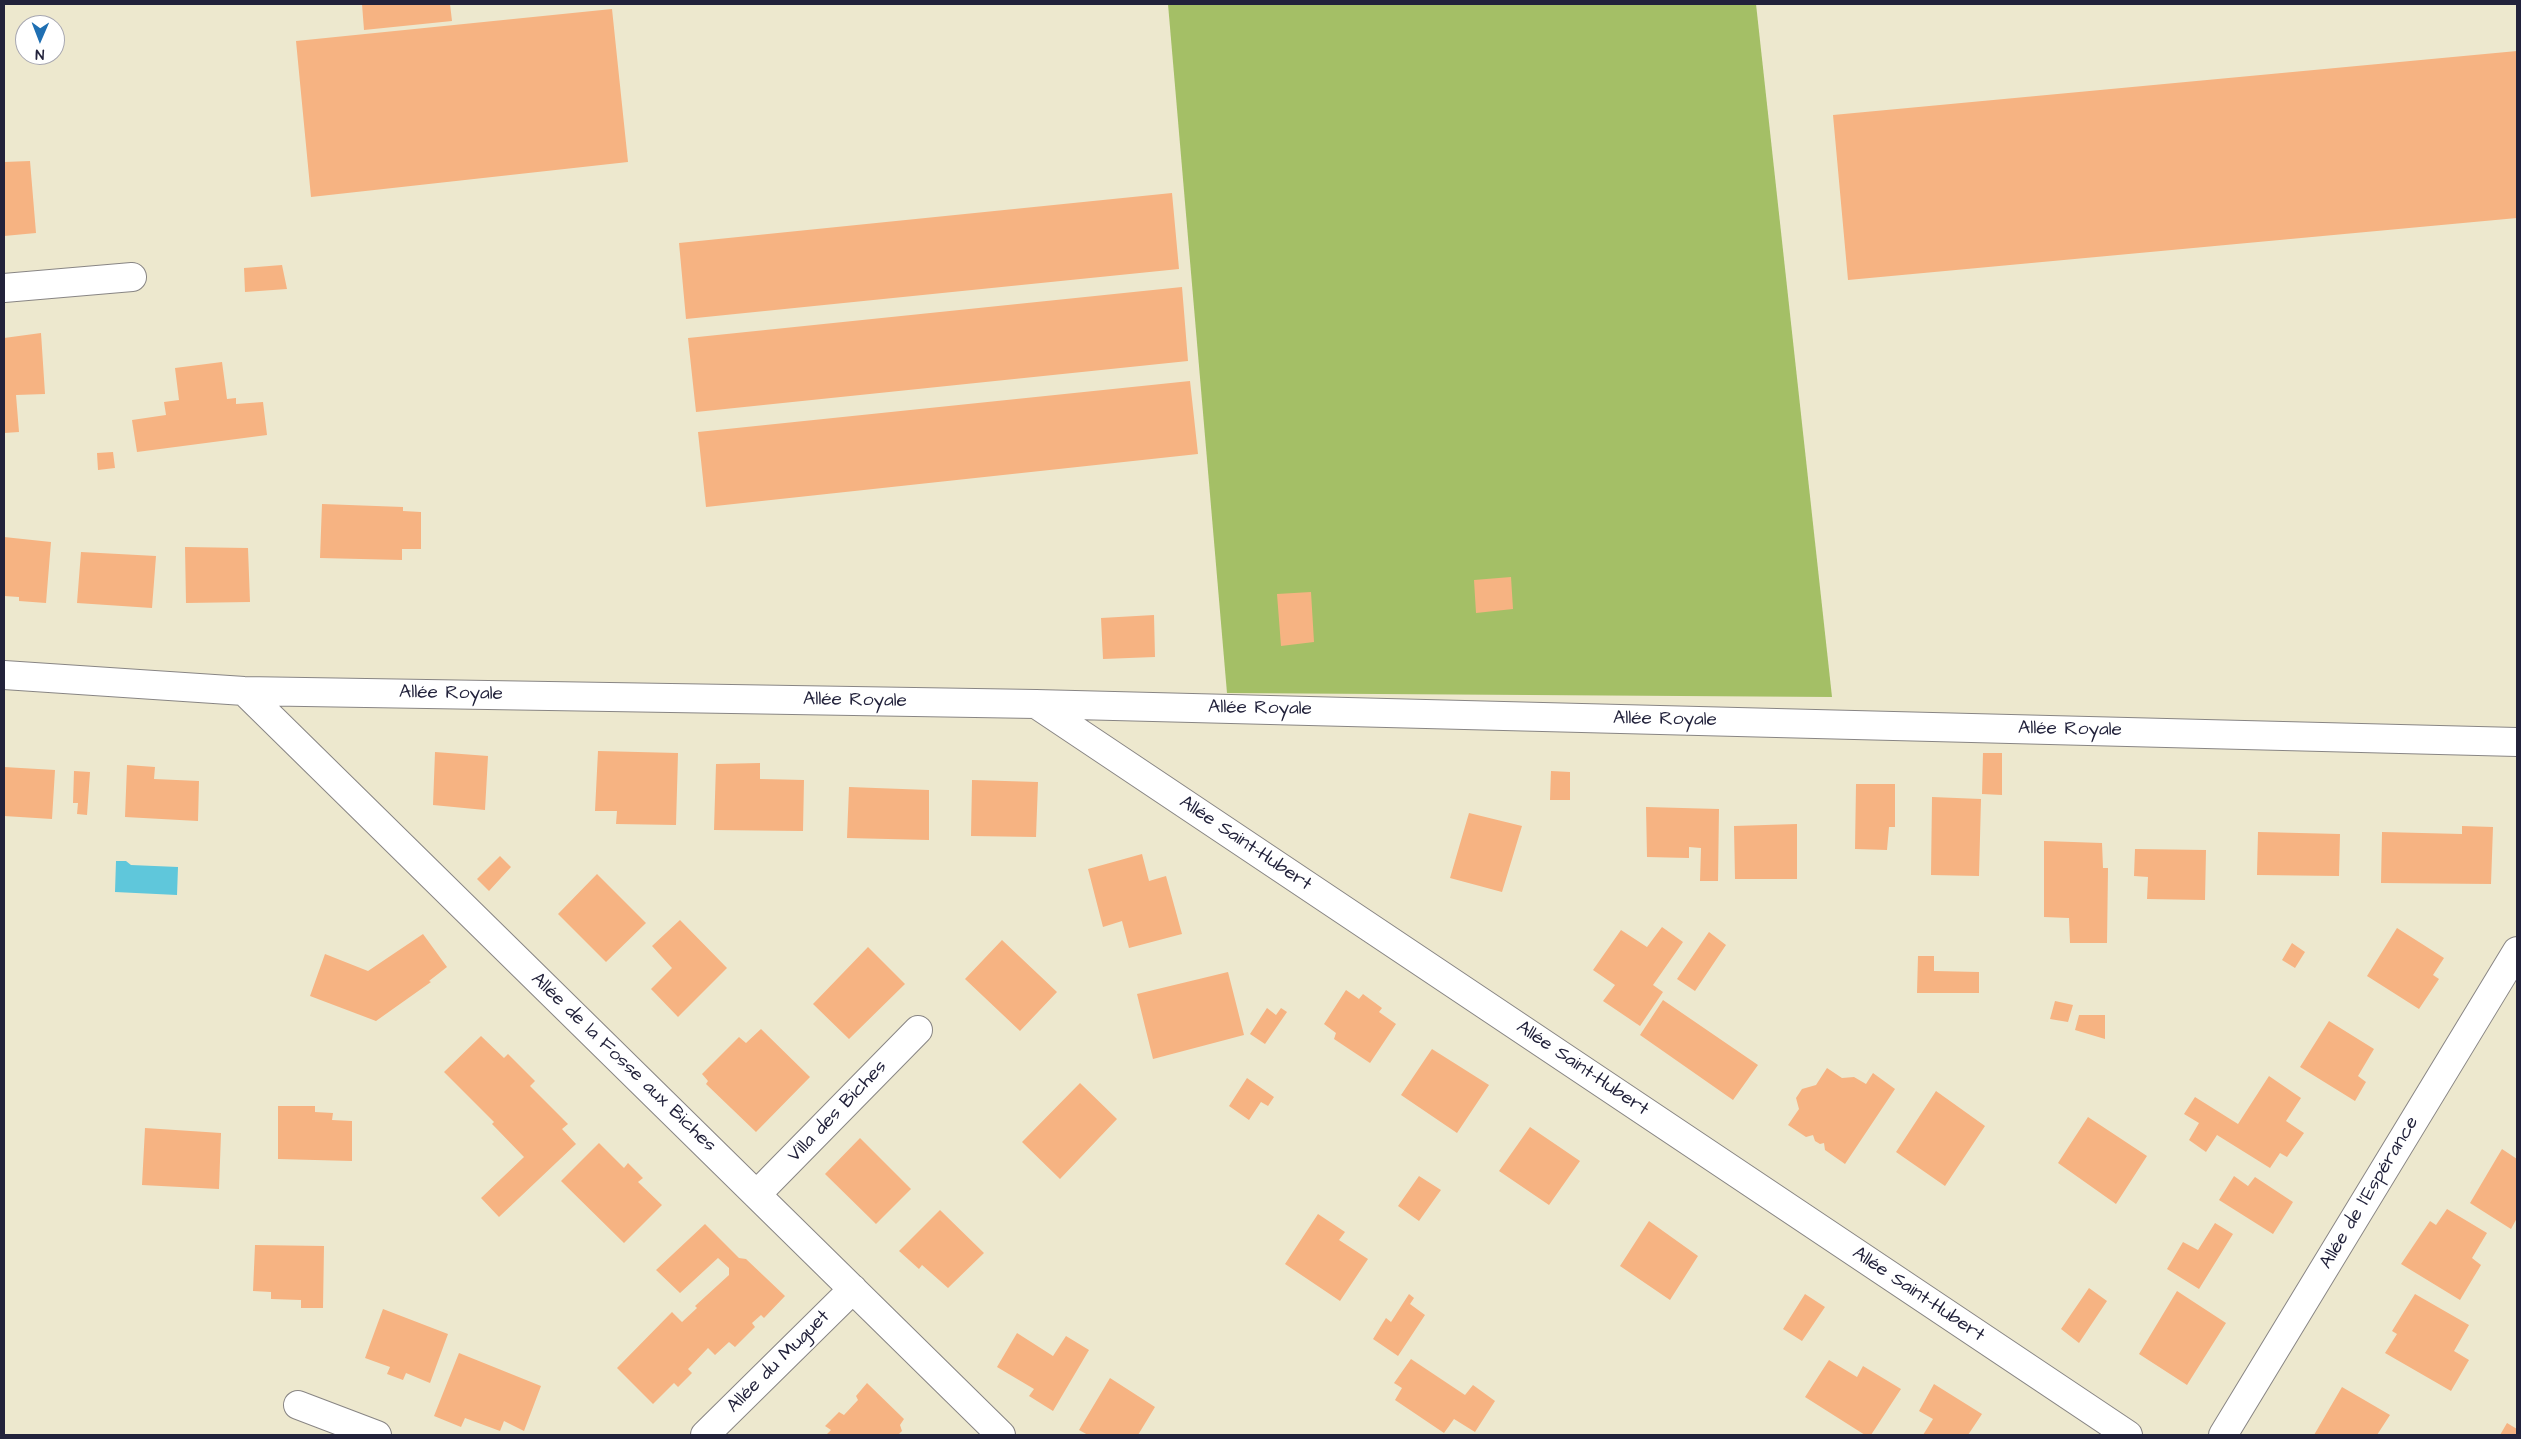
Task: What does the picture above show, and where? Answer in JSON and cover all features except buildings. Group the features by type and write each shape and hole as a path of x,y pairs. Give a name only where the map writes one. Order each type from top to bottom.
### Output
{"street":[{"path":"4,288 132,277"},
{"name":"Allée Royale","path":"4,675 244,690 1036,704 2517,742"},
{"name":"Allée de la Fosse aux Biches","path":"244,690 1002,1435"},
{"name":"Allée Saint-Hubert","path":"1036,704 2128,1435"},
{"name":"Allée de l'Espérance","path":"2223,1435 2517,951"},
{"name":"Villa des Biches","path":"757,1194 918,1030"},
{"name":"Allée du Muguet","path":"706,1435 853,1289"},
{"path":"298,1405 377,1435"}],"green space":[{"path":"1168,4 1756,4 1832,697 1227,693"}],"water":[{"path":"116,861 126,861 131,865 178,867 177,895 115,892"}]}
